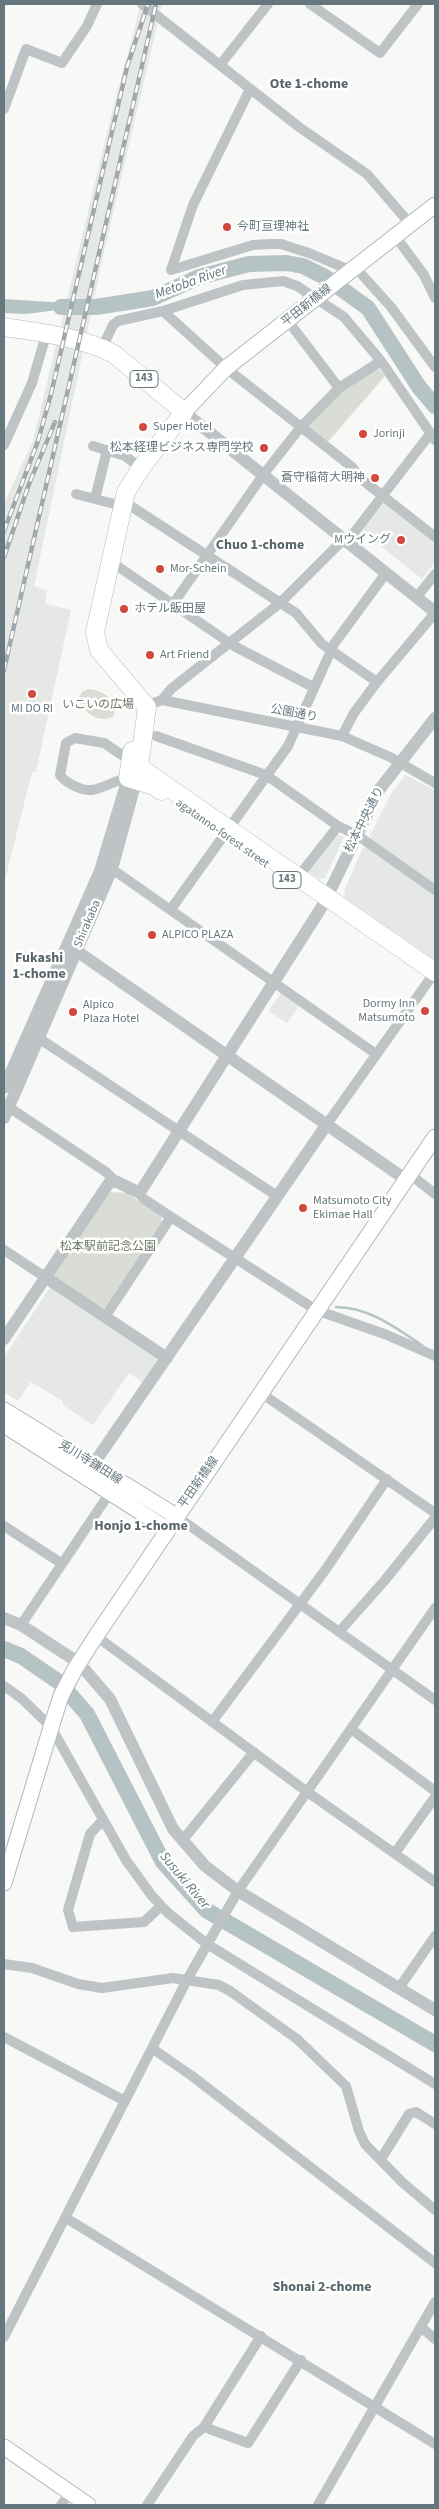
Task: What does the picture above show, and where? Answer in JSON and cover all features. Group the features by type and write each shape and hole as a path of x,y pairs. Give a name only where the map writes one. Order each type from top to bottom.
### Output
{"highway":[{"name":"143","path":"4,327 46,334 102,348 114,354 184,412"},
{"path":"134,772 147,702 99,650 95,640 110,561 123,504 130,484 184,412"},
{"name":"agatanno-forest street","path":"134,772 298,877 325,901"},
{"name":"agatanno-forest street","path":"225,831 434,976"}],"main road":[{"name":"平田新橋線","path":"184,412 226,368 435,205"},
{"name":"平田新橋線","path":"4,1883 52,1724 77,1666 167,1529 435,1137"},
{"name":"兎川寺鎌田線","path":"4,1410 55,1442 89,1471 114,1487 167,1529"},
{"name":"兎川寺鎌田線","path":"4,1425 53,1457 89,1471"},
{"name":"兎川寺鎌田線","path":"114,1487 176,1516"},
{"path":"4,2447 66,2499 88,2505"}],"street":[{"path":"4,109 26,49 62,63 88,26 97,4"},
{"path":"142,4 299,127 367,174 411,225"},
{"path":"220,65 268,4"},
{"path":"310,4 380,53 418,4"},
{"path":"250,89 193,205 172,270 253,245 281,244 352,271 391,307 435,367"},
{"path":"396,237 424,275 435,298"},
{"path":"102,348 113,325 118,321 163,311 244,285 261,282 283,282 320,296 344,317 381,361 433,437 345,540 280,603 171,689 147,702"},
{"path":"163,311 226,368 352,467 360,478 435,536"},
{"path":"288,321 339,388"},
{"path":"4,445 32,383 46,334"},
{"path":"173,604 263,475 300,428 339,388 381,361"},
{"path":"184,412 435,612 377,682 354,713 342,736"},
{"path":"93,446 133,460 141,468"},
{"path":"95,499 107,450"},
{"path":"76,494 123,504 206,555 296,613 322,644 377,682"},
{"path":"110,561 229,642 313,687"},
{"path":"171,910 225,831 288,746 331,650 386,573"},
{"path":"417,597 435,574"},
{"name":"公園通り","path":"147,702 342,736 399,763 435,783"},
{"name":"松本中央通り","path":"138,1192 142,1189 179,1132 325,901 379,790 435,718"},
{"path":"156,736 266,775 338,826 357,835 435,890"},
{"path":"75,738 104,743 134,772 91,790 65,783 60,775 66,743 75,738"},
{"name":"Shirakaba","path":"5,1110 34,1035 72,948 112,869 134,772"},
{"name":"Shirakaba","path":"72,948 134,772"},
{"path":"298,877 338,826"},
{"path":"112,869 376,1054"},
{"path":"72,948 405,1179 416,1179 435,1194"},
{"path":"89,1471 327,1124 434,976"},
{"path":"34,1035 277,1196"},
{"name":"Shirakaba","path":"4,1088 34,1035"},
{"path":"5,1110 106,1172 115,1181 138,1192 144,1199 171,1218 316,1310 387,1335 435,1356"},
{"path":"4,1339 105,1187 115,1181"},
{"path":"105,1317 171,1218"},
{"path":"4,1250 167,1358"},
{"path":"261,1393 435,1513"},
{"path":"4,1402 34,1423 55,1442"},
{"path":"4,1433 40,1453 53,1457"},
{"path":"212,1722 301,1604 387,1479"},
{"path":"21,1625 114,1487"},
{"path":"176,1516 435,1700"},
{"path":"339,1632 385,1580 435,1518"},
{"path":"4,1526 61,1563"},
{"path":"4,2337 208,1941 236,1894 306,1791 435,1608"},
{"path":"4,1618 21,1625 77,1666 110,1699 136,1747 164,1811 182,1841 205,1866 236,1894 435,2010"},
{"path":"96,1636 306,1791 395,1853 434,1877"},
{"path":"4,1686 52,1724 126,1860 161,1906 208,1941 435,2084"},
{"path":"350,1730 435,1791"},
{"path":"182,1841 254,1752"},
{"path":"395,1853 435,1796"},
{"path":"103,1820 90,1834 68,1910 73,1927 144,1922 161,1906"},
{"path":"399,1988 435,1936"},
{"path":"4,1964 32,1968 78,1984 102,1988 154,1980 188,1978 219,1985 297,2039 346,2086 359,2131 365,2144 402,2182 435,2210"},
{"path":"4,2037 126,2101"},
{"path":"152,2049 192,2076 435,2263"},
{"path":"380,2160 408,2114 416,2112 435,2124"},
{"path":"66,2218 301,2360 435,2444"},
{"path":"318,2505 435,2302"},
{"path":"421,2327 435,2339"},
{"path":"147,2505 193,2436 204,2427 261,2336"},
{"path":"204,2427 248,2442 301,2360"}],"shaded area":[{"path":"141,4 162,4 101,265 34,586 47,590 45,604 71,610 36,772 32,772 4,884 4,503 33,441 111,116"},
{"path":"4,299 96,305 26,314 4,313"},
{"path":"384,503 435,544 435,562 422,579 362,531"},
{"path":"405,775 435,790 435,884 372,841 370,835 391,794"},
{"path":"335,833 344,837 325,878 319,879 306,870"},
{"path":"368,847 435,895 435,960 344,897 345,888 363,848"},
{"path":"282,992 300,1005 287,1023 268,1011"},
{"path":"51,1286 158,1357 144,1383 129,1373 93,1425 63,1405 63,1401 31,1382 18,1401 4,1392 4,1357"}],"green space":[{"path":"378,368 385,376 327,443 310,430 308,425 341,391"},
{"name":"いこいの広場","path":"88,689 99,691 108,697 114,705 114,716 103,719 98,718 92,716 84,708 79,698 82,692"},
{"name":"松本駅前記念公園","path":"111,1192 127,1193 161,1216 162,1222 105,1308 99,1307 55,1279 53,1273 105,1196"}],"waterway":[{"name":"Metoba River","path":"61,307 96,307 153,298 199,277 249,264 287,263 303,266 325,277 368,308 419,387 435,406"},
{"path":"336,1307 348,1308 371,1315 423,1346"},
{"name":"Susuki River","path":"4,1649 21,1656 59,1682 87,1714 163,1862 206,1910 435,2044"}],"railway":[{"path":"4,531 38,441 51,394 127,67 148,4"},
{"path":"4,670 156,4"},
{"path":"4,557 29,484 55,422"}],"place":[{"name":"今町亘理神社","path":"227,227"},
{"name":"Super Hotel","path":"143,427"},
{"name":"Jorinji","path":"363,434"},
{"name":"松本経理ビジネス専門学校","path":"264,448"},
{"name":"蒼守稲荷大明神","path":"375,478"},
{"name":"Mウイング","path":"401,540"},
{"name":"Mor-Schein","path":"160,569"},
{"name":"ホテル飯田屋","path":"124,609"},
{"name":"Art Friend","path":"150,655"},
{"name":"MI DO RI","path":"32,694"},
{"name":"ALPICO PLAZA","path":"152,935"},
{"name":"Dormy Inn Matsumoto","path":"425,1011"},
{"name":"Alpico Plaza Hotel","path":"73,1012"},
{"name":"Matsumoto City Ekimae Hall","path":"303,1208"}],"district":[{"name":"Ote 1-chome","path":"309,85"},
{"name":"Chuo 1-chome","path":"260,546"},
{"name":"Fukashi 1-chome","path":"39,968"},
{"name":"Honjo 1-chome","path":"141,1527"},
{"name":"Shonai 2-chome","path":"322,2288"}]}
